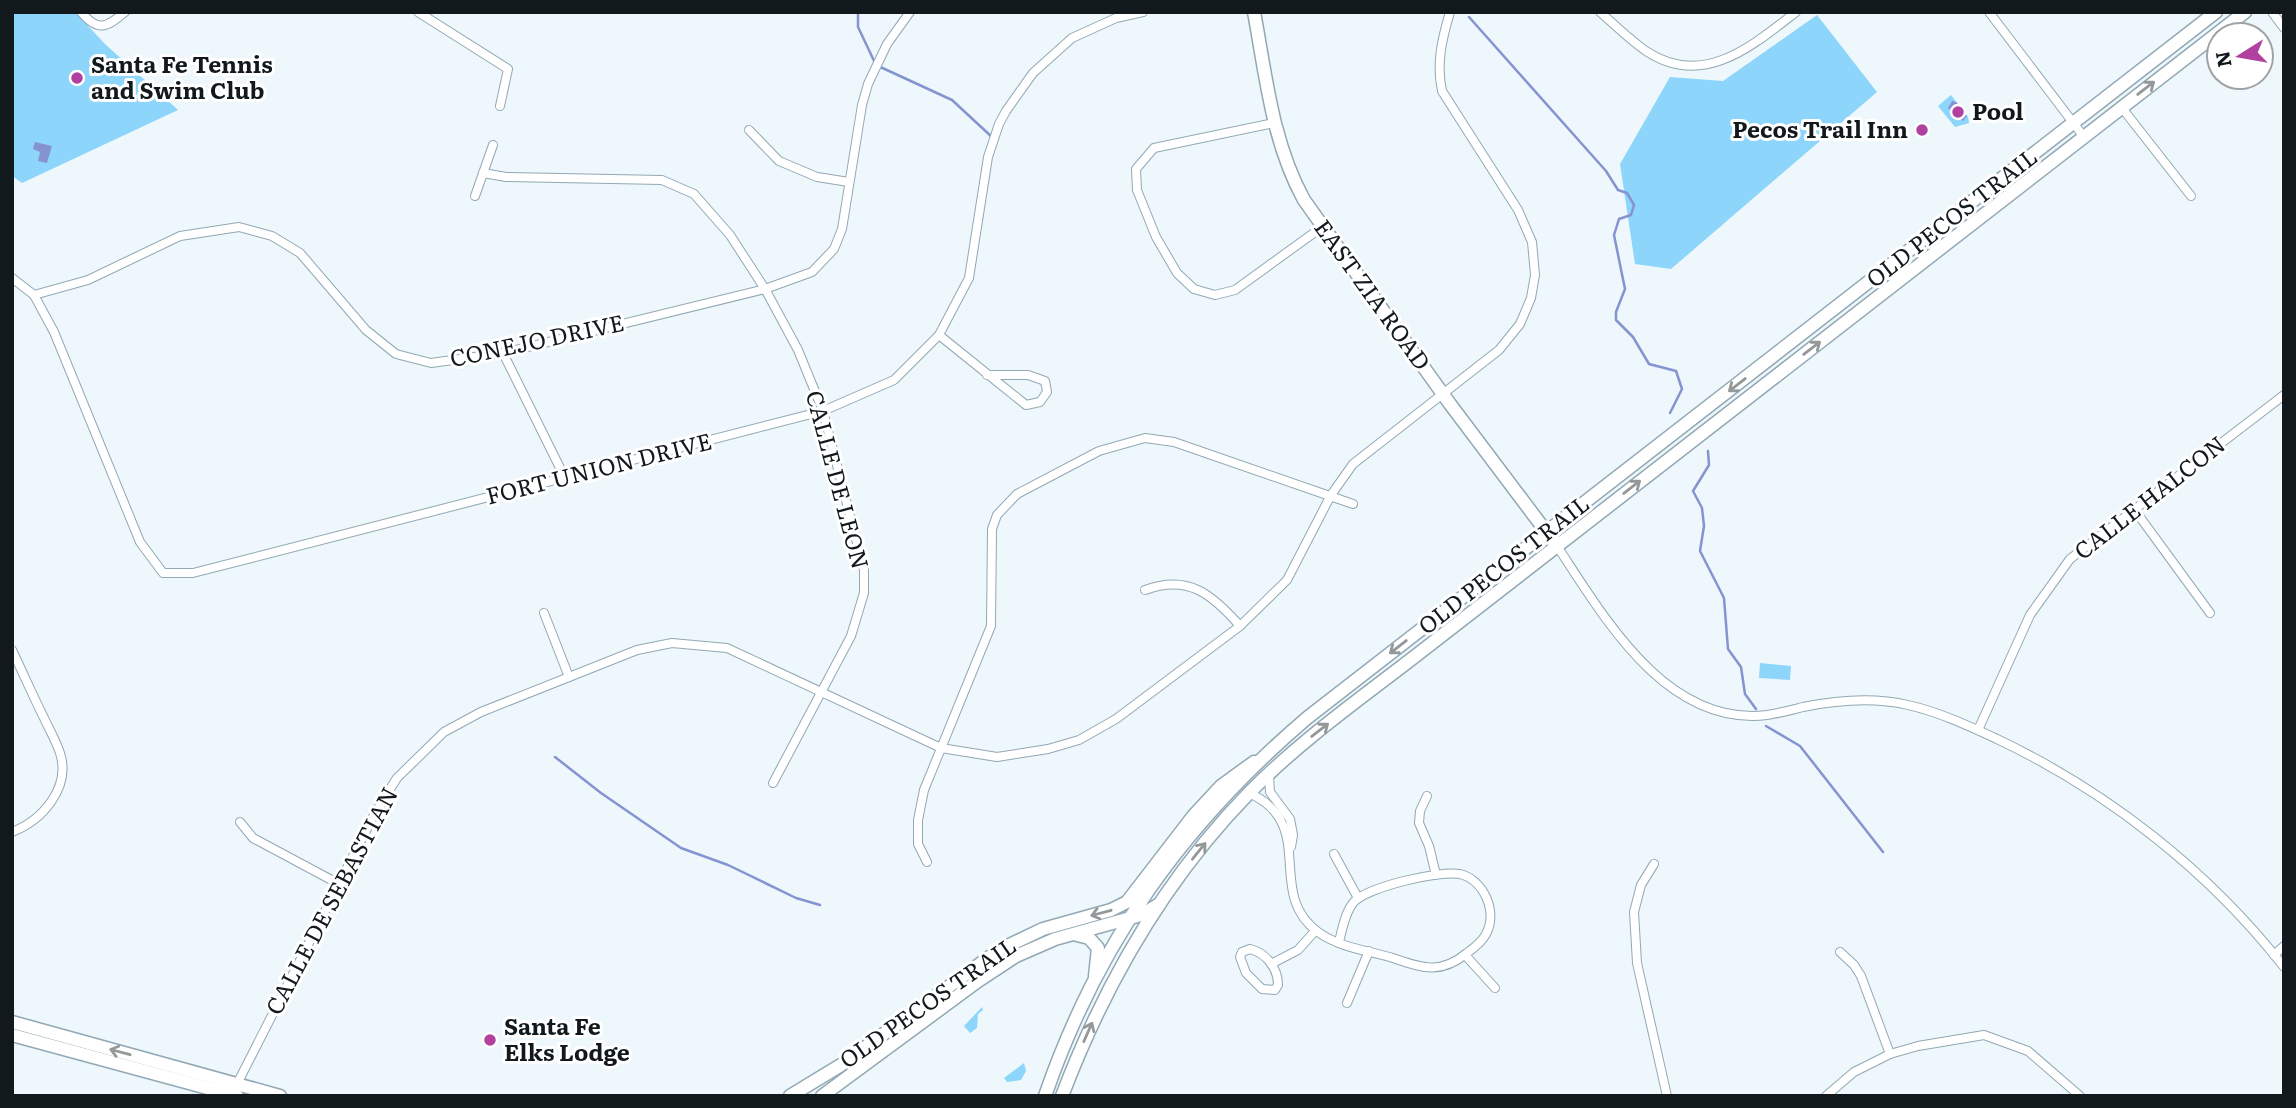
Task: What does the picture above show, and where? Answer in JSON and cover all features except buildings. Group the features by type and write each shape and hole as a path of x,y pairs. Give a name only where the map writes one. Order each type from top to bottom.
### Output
{"main road":[{"name":"EAST ZIA ROAD","path":"1254,12 1274,123 1283,155 1296,185 1322,228 1442,394 1557,546"},
{"name":"OLD PECOS TRAIL","path":"790,1096 841,1065 999,950 1043,929 1111,911 1127,902 1194,815 1221,786 2216,12"},
{"name":"OLD PECOS TRAIL","path":"822,1096 1026,950 1055,939 1127,920 1158,905 1196,854 1249,793 1328,724 2245,12"},
{"path":"1249,793 1251,777 1307,718"},
{"path":"1045,1096 1060,1053 1094,979 1127,920 1183,842 1225,794 1271,749"},
{"path":"1062,1096 1097,1012 1129,950 1158,905"},
{"path":"1055,939 1082,935 1092,940 1099,954 1094,979"},
{"path":"12,1022 236,1091"},
{"path":"12,1035 236,1091 280,1096"}],"street":[{"path":"80,12 89,21 100,26 110,24 125,12"},
{"path":"418,12 508,69 500,106"},
{"name":"CONEJO DRIVE","path":"34,295 88,280 180,236 239,227 272,236 300,253 366,330 396,354 431,363 503,353 765,289 812,272 834,248 842,229 868,84 887,44 910,12"},
{"name":"FORT UNION DRIVE","path":"12,278 34,295 54,332 140,542 163,573 193,573 823,411 894,380 939,335 969,278 988,157 1006,111 1033,74 1072,38 1116,18 1143,12"},
{"name":"CALLE DE SEBASTIAN","path":"236,1091 375,813 397,778 444,732 481,712 637,650 672,643 727,648 941,748 997,757 1048,749 1079,740 1116,719 1240,626 1287,580 1331,495 1353,464 1499,351 1520,324 1531,298 1536,270 1532,242 1518,210 1441,91 1438,75 1441,45 1450,12"},
{"path":"1600,12 1647,51 1684,65 1705,65 1727,60 1750,48 1796,12"},
{"path":"2272,12 2284,28"},
{"path":"1993,14 2084,137"},
{"path":"2122,108 2191,196"},
{"path":"1274,123 1154,148 1136,169 1137,190 1156,237 1177,272 1194,289 1215,295 1235,290 1322,228"},
{"path":"749,130 779,161 817,177 849,182"},
{"path":"474,196 493,145"},
{"name":"CALLE DE LEON","path":"483,173 506,177 662,180 694,194 730,236 765,289 798,350 823,411 864,570 864,593 851,636 773,783"},
{"path":"939,335 987,375 1026,405 1040,402 1047,392 1045,381 1034,376 987,375"},
{"path":"503,353 565,478"},
{"name":"CALLE HALCON","path":"1978,730 2030,615 2070,559 2284,395"},
{"path":"927,862 918,844 918,820 924,790 990,626 992,529 997,515 1017,494 1099,451 1145,438 1174,442 1353,504"},
{"path":"2134,509 2210,612"},
{"path":"1557,546 1630,650 1662,680 1697,703 1726,713 1747,716 1779,713 1833,702 1887,702 1921,708 1978,730 2078,784 2152,836 2204,881 2284,967"},
{"path":"1145,590 1163,583 1196,587 1220,603 1240,626"},
{"path":"544,613 569,677"},
{"path":"12,650 61,755 61,785 40,816 12,832"},
{"path":"1269,775 1270,792 1287,814 1292,826 1290,880 1294,898 1315,931 1339,942 1420,967 1436,968 1465,955 1482,940 1488,930 1490,917 1487,897 1467,877 1451,874 1383,888 1358,898 1349,911 1339,942"},
{"path":"1249,793 1268,803 1281,817 1286,828 1290,853"},
{"path":"1427,796 1420,811 1419,823 1429,846 1436,875"},
{"path":"240,822 253,838 339,884"},
{"path":"1334,854 1358,898"},
{"path":"1654,864 1641,885 1634,912 1637,963 1667,1096"},
{"path":"1271,964 1298,950 1315,931"},
{"path":"2274,955 2284,946"},
{"path":"1245,950 1255,950 1271,964 1278,977 1278,985 1275,990 1270,991 1255,985 1246,973 1240,957 1245,950"},
{"path":"1347,1003 1369,951"},
{"path":"1840,952 1861,976 1890,1054"},
{"path":"1465,955 1495,988"},
{"path":"1826,1096 1854,1072 1890,1054 1918,1046 1984,1035 2028,1051 2080,1096"}],"shaded area":[{"name":"Santa Fe Tennis and Swim Club","path":"75,12 106,45 178,110 22,183 12,176 12,14"},
{"path":"1817,15 1877,92 1671,269 1635,264 1620,164 1670,77 1723,81"},
{"path":"1951,95 1968,117 1969,123 1955,127 1938,106"},
{"name":"Pool","path":"1952,101 1956,102 1967,116 1963,121 1948,108"},
{"path":"35,142 52,146 47,163 38,161 40,152 33,149"},
{"path":"1760,663 1791,666 1790,680 1759,678"},
{"path":"982,1007 983,1010 978,1014 977,1028 970,1033 964,1026"},
{"path":"1024,1063 1026,1071 1021,1080 1007,1082 1004,1078"}],"waterway":[{"path":"858,12 858,27 876,65 952,100 993,138"},
{"path":"1469,17 1606,171 1618,190 1627,193 1634,205 1631,215 1619,219 1614,235 1625,289 1616,312 1616,320 1633,337 1649,364 1676,371 1682,389 1670,413"},
{"path":"1708,451 1709,465 1693,491 1702,508 1704,526 1700,551 1724,598 1728,649 1741,667 1745,694 1756,709"},
{"path":"1766,726 1800,746 1883,852"},
{"path":"555,757 601,793 681,848 728,865 796,898 820,905"}],"place":[{"name":"Santa Fe Tennis and Swim Club","path":"77,78"},
{"name":"Pool","path":"1958,112"},
{"name":"Pecos Trail Inn","path":"1922,130"},
{"name":"Santa Fe Elks Lodge","path":"490,1040"}]}
